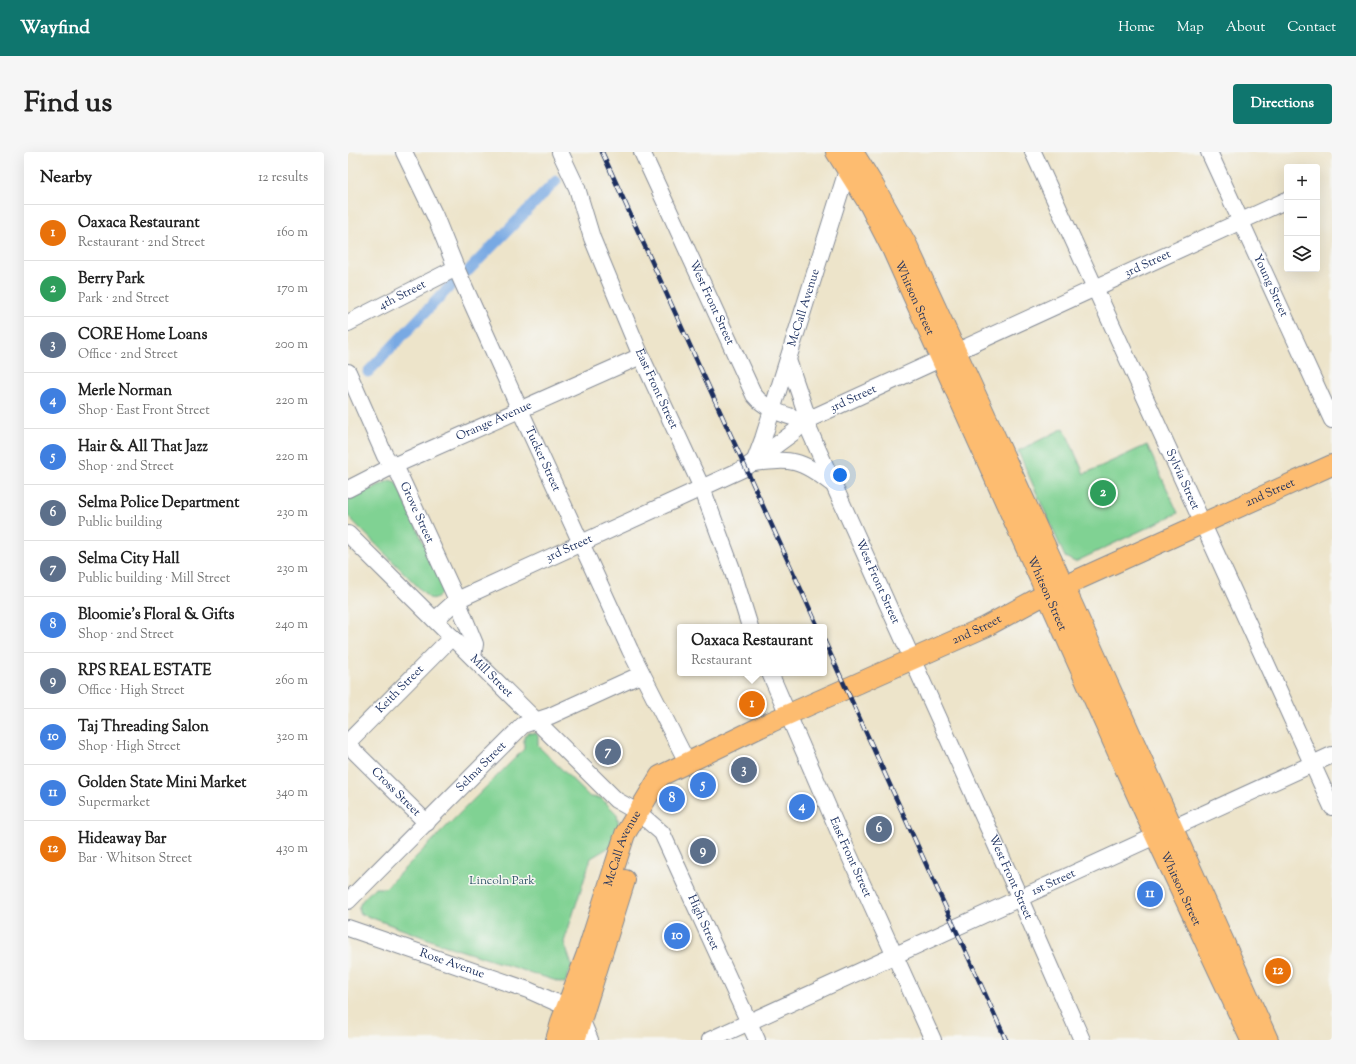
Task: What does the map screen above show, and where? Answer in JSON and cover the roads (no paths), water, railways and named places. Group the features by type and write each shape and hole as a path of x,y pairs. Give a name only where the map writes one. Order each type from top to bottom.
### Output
{"main road":[{"name":"Whitson Street","path":"836,152 851,158 880,224 948,354 1165,833 1251,1040"},
{"name":"2nd Street","path":"639,813 660,776 686,762 788,714 985,626 1055,590 1332,465"},
{"name":"McCall Avenue","path":"556,1040 561,1008 586,956 626,834 639,813"},
{"name":"McCall Avenue","path":"580,1036 638,839 639,813"},
{"name":"Whitson Street","path":"1165,833 1268,1040"}],"street":[{"name":"Tucker Street","path":"404,152 435,216 456,268 520,410 642,674 686,762"},
{"name":"East Front Street","path":"560,152 576,188 592,238 641,356 702,488 732,569 749,624"},
{"name":"West Front Street","path":"642,152 754,395 761,404 772,410 805,421 832,484 913,658 1082,1040"},
{"name":"Sylvia Street","path":"1032,152 1332,807"},
{"name":"Young Street","path":"1209,152 1332,420"},
{"name":"McCall Avenue","path":"753,464 772,410 851,158"},
{"name":"3rd Street","path":"435,620 457,600 753,464 794,432 805,421 948,354 1284,201"},
{"name":"4th Street","path":"348,323 456,268"},
{"name":"Orange Avenue","path":"348,489 393,466 641,356"},
{"path":"788,360 805,410 805,421"},
{"name":"Grove Street","path":"348,372 385,456 399,474 457,600 475,644 473,657"},
{"path":"753,464 783,460 797,462 806,465 832,484"},
{"name":"Mill Street","path":"348,534 616,800 639,813"},
{"name":"Keith Street","path":"348,742 452,637"},
{"name":"Selma Street","path":"348,901 523,725 573,707 642,674"},
{"name":"East Front Street","path":"771,676 933,1040"},
{"name":"Cross Street","path":"348,745 427,823"},
{"name":"1st Street","path":"710,1040 1165,833 1332,755"},
{"name":"High Street","path":"639,813 662,833 757,1040"},
{"name":"Rose Avenue","path":"348,928 528,990 561,1008"},
{"path":"561,1008 580,1036"}],"waterway":[{"path":"468,271 556,181"},
{"path":"368,372 453,283"}],"railway":[{"path":"602,152 817,624"},
{"path":"827,647 1006,1040"}],"place":[{"name":"Berry Park","path":"1103,493"},
{"name":"Oaxaca Restaurant","path":"752,704"},
{"name":"Selma City Hall","path":"608,752"},
{"name":"CORE Home Loans","path":"744,770"},
{"name":"Hair & All That Jazz","path":"703,785"},
{"name":"Bloomie's Floral & Gifts","path":"672,799"},
{"name":"Merle Norman","path":"802,807"},
{"name":"Selma Police Department","path":"879,829"},
{"name":"RPS REAL ESTATE","path":"703,851"},
{"name":"Golden State Mini Market","path":"1150,894"},
{"name":"Taj Threading Salon","path":"677,936"},
{"name":"Hideaway Bar","path":"1278,971"}],"park label":[{"name":"Lincoln Park","path":"502,881"}]}
